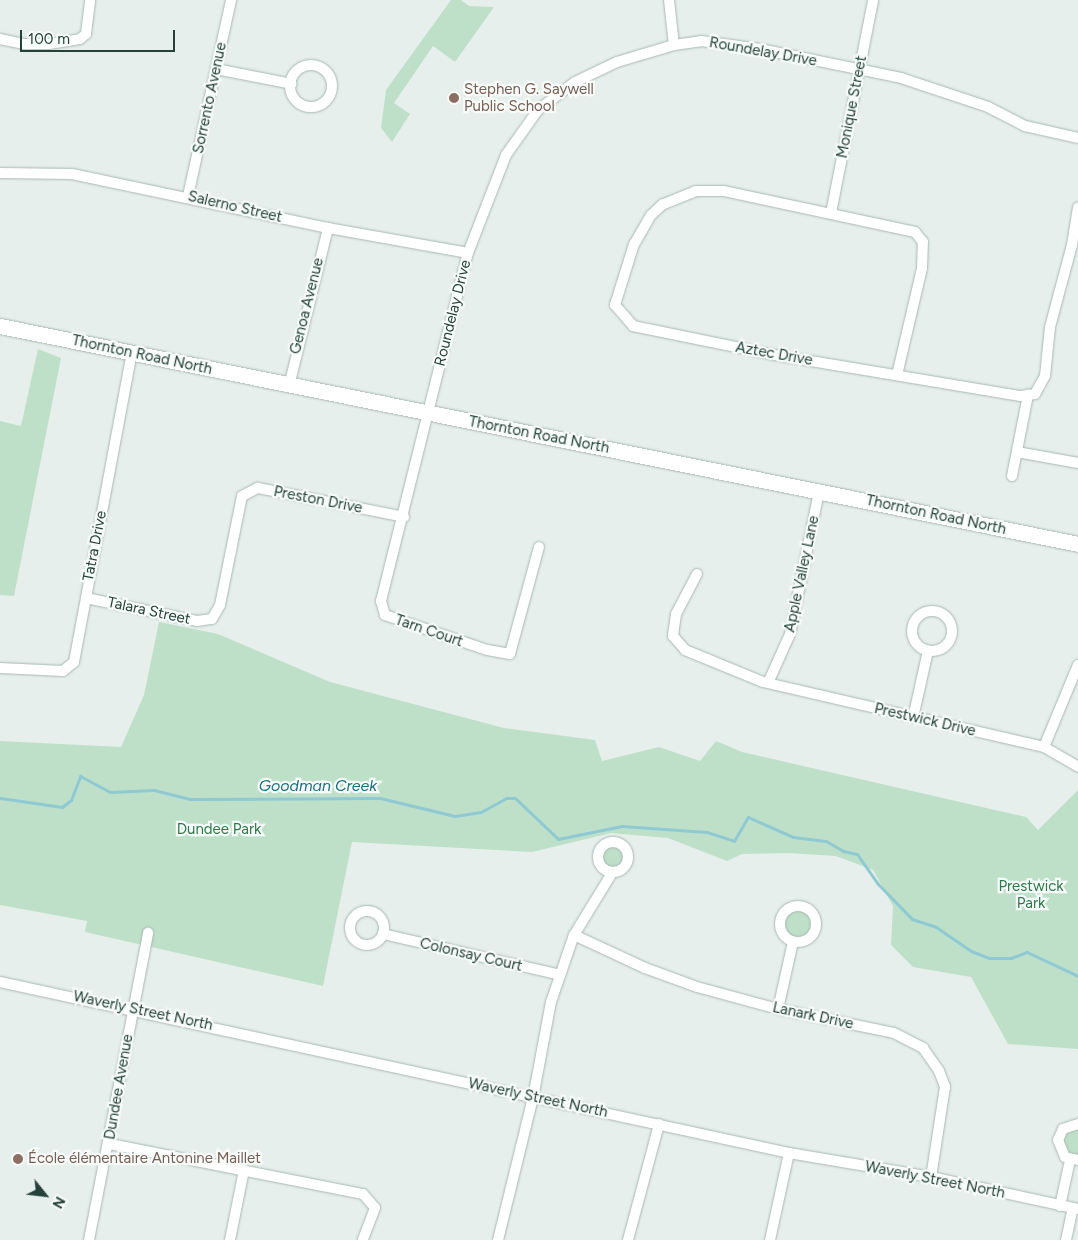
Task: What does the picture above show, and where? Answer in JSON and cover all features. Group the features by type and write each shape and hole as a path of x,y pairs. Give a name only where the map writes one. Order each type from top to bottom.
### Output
{"main road":[{"name":"Thornton Road North","path":"0,326 289,386 1078,544"}],"street":[{"path":"0,39 49,44 80,39 86,34 90,0"},
{"name":"Sorrento Avenue","path":"188,196 231,0"},
{"path":"669,0 674,45"},
{"name":"Monique Street","path":"831,213 873,0"},
{"name":"Roundelay Drive","path":"427,413 468,253 506,155 538,110 590,75 618,62 674,45 701,41 760,49 859,72 901,78 988,107 1025,126 1078,138"},
{"path":"305,65 323,67 332,79 330,98 318,107 300,106 290,92 292,84 292,74 305,65"},
{"path":"216,69 292,84"},
{"name":"Salerno Street","path":"0,173 72,174 188,196 328,228 468,253"},
{"name":"Aztec Drive","path":"831,213 723,191 696,191 663,204 651,215 634,244 615,305 633,326 897,375 1028,395"},
{"path":"1012,476 1028,395 1035,394 1045,376 1050,328 1078,207"},
{"path":"831,213 915,232 923,242 922,268 897,375"},
{"name":"Genoa Avenue","path":"289,386 328,228"},
{"name":"Tatra Drive","path":"0,668 63,671 70,668 86,598 132,353"},
{"name":"Tarn Court","path":"427,413 404,517 381,601 385,616 487,650 510,654 539,547"},
{"path":"1017,452 1078,464"},
{"name":"Preston Drive","path":"212,619 220,605 242,496 258,488 404,517"},
{"name":"Apple Valley Lane","path":"768,683 790,634 818,491"},
{"name":"Prestwick Drive","path":"696,574 676,614 673,636 685,650 768,683 1044,747 1078,767"},
{"name":"Talara Street","path":"86,598 197,621 212,619"},
{"path":"913,718 928,651"},
{"path":"1044,747 1078,665"},
{"path":"498,1240 533,1098 551,1002 574,935 612,873"},
{"name":"Dundee Avenue","path":"89,1240 110,1144 132,1008 148,933"},
{"name":"Colonsay Court","path":"383,934 560,975"},
{"name":"Lanark Drive","path":"574,935 688,984 778,1009 894,1033 924,1048 939,1071 945,1087 931,1177"},
{"path":"778,1009 793,942"},
{"name":"Waverly Street North","path":"0,982 132,1008 789,1153 931,1177 1075,1209"},
{"path":"628,1240 659,1124"},
{"path":"1060,1206 1074,1160 1060,1152 1058,1140 1063,1129 1078,1124"},
{"path":"110,1144 363,1194 375,1208 362,1240"},
{"path":"770,1240 789,1153"},
{"path":"230,1240 244,1170"},
{"path":"1066,1240 1075,1209"}],"green space":[{"path":"451,0 461,0 469,6 494,7 455,62 433,46 394,103 410,114 392,142 381,128 386,90"},
{"path":"38,349 61,358 14,596 0,595 0,421 21,426"},
{"path":"159,622 218,634 330,682 504,728 595,740 602,761 659,747 700,761 716,741 742,752 1026,817 1038,830 1078,790 1078,1049 1008,1044 971,977 913,967 891,945 893,906 873,870 836,856 788,853 742,854 727,861 668,838 611,833 532,852 352,842 323,986 85,932 87,921 0,905 0,741 121,747 144,695"},
{"path":"609,847 617,847 623,853 623,861 617,867 609,867 603,861 603,853"},
{"path":"798,911 808,915 812,925 808,935 798,939 788,935 784,925 788,915"},
{"path":"1078,1129 1078,1155 1070,1154 1063,1139 1068,1132"}],"waterway":[{"name":"Goodman Creek","path":"0,798 62,807 71,800 80,776 110,792 154,790 191,799 380,798 455,816 481,812 506,798 515,798 558,839 622,826 707,832 734,841 748,817 793,837 826,841 843,851 857,854 878,884 912,919 936,927 971,951 989,958 1011,958 1027,952 1078,976"}],"place":[{"name":"Stephen G. Saywell Public School","path":"454,98"},
{"name":"École élémentaire Antonine Maillet","path":"18,1159"}],"park label":[{"name":"Dundee Park","path":"219,830"},
{"name":"Prestwick Park","path":"1031,894"}]}
